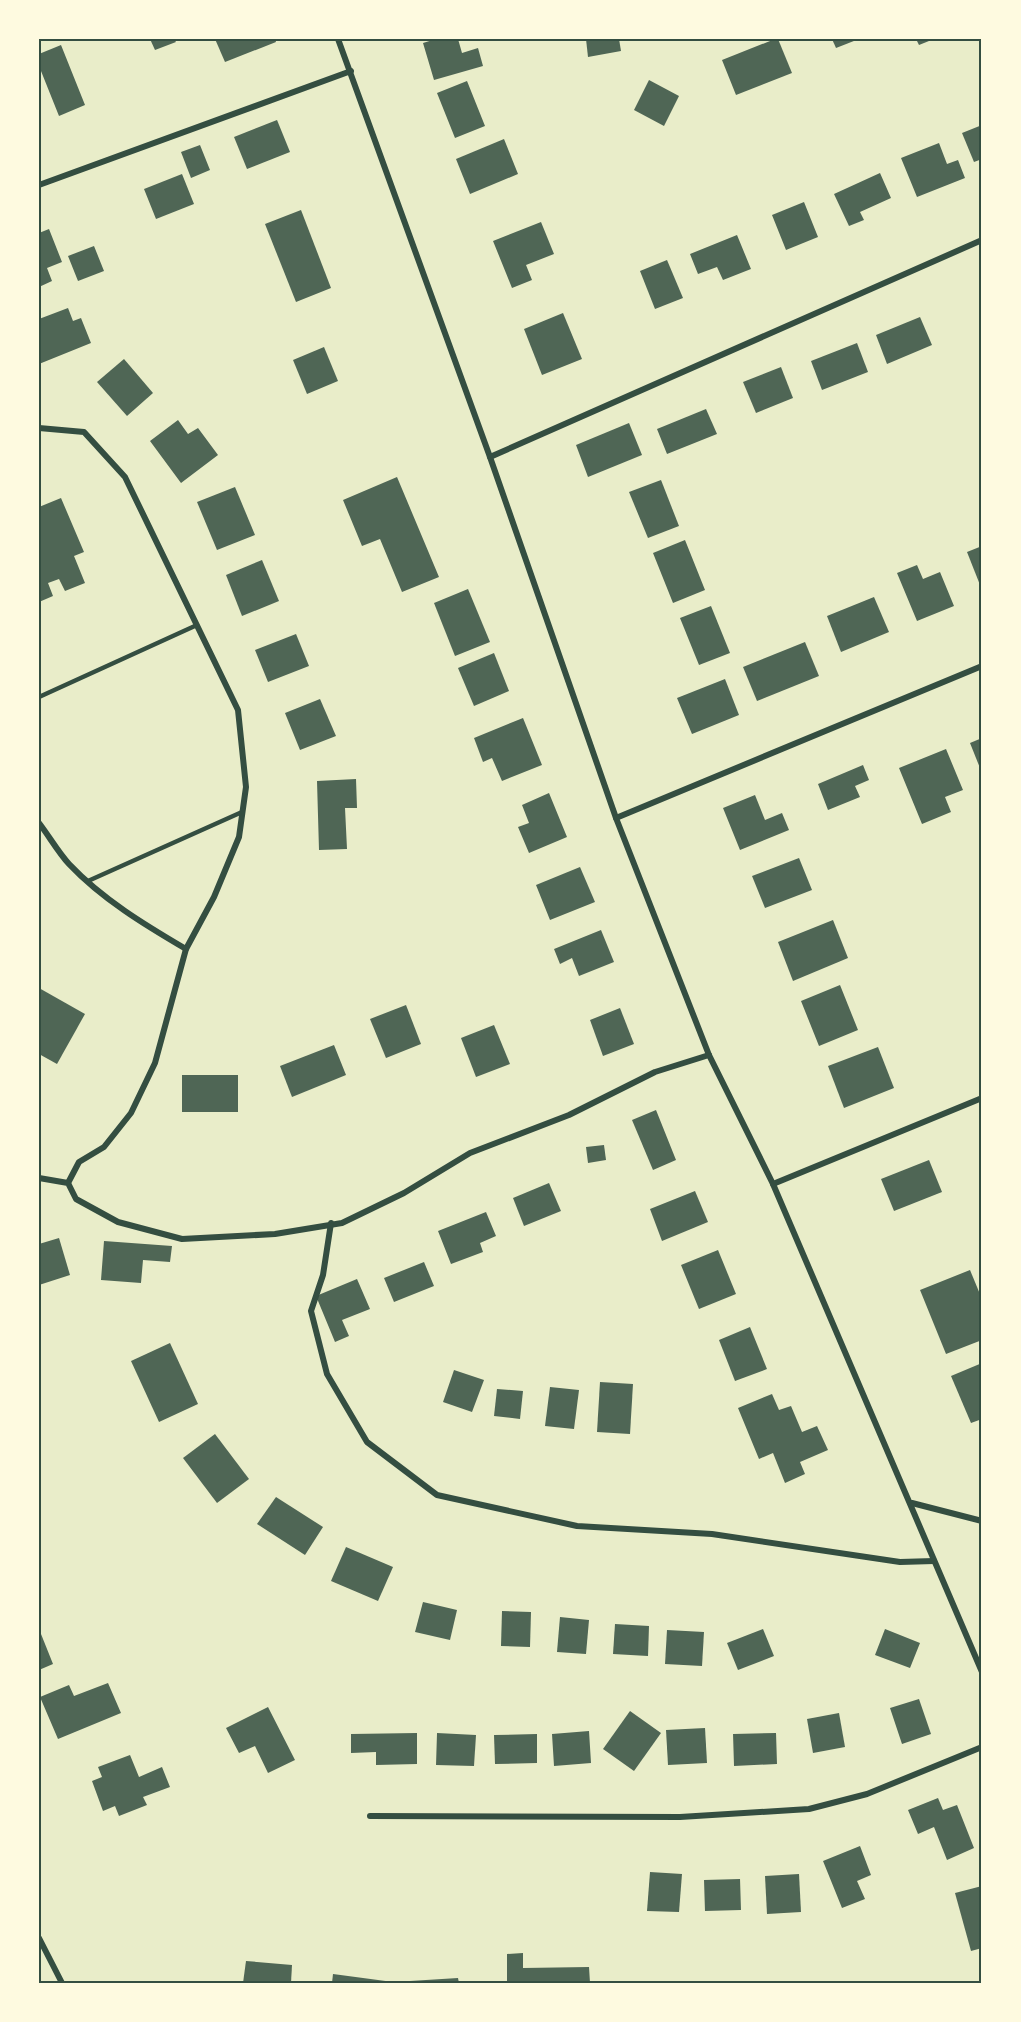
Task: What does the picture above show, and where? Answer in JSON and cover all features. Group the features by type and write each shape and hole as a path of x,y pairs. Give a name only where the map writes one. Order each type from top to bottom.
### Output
{"street":[{"path":"338,39 490,458 616,818 709,1055 773,1184 912,1503 934,1561 982,1672"},
{"path":"39,185 351,71"},
{"path":"490,458 982,240"},
{"path":"39,428 84,432 125,477 238,711 246,787 238,837 214,897 186,949 178,986 155,1063 132,1113 104,1148 79,1162 68,1184"},
{"path":"616,818 982,666"},
{"path":"39,823 68,863 87,881 143,923 186,949"},
{"path":"39,1178 68,1184 76,1198 117,1222 182,1239 275,1234 342,1223 404,1193 470,1153 569,1115 656,1072 709,1055"},
{"path":"773,1184 982,1098"},
{"path":"331,1223 323,1275 311,1311 327,1374 367,1442 437,1495 577,1526 712,1534 900,1562 934,1561"},
{"path":"912,1503 982,1521"},
{"path":"370,1816 680,1817 809,1809 867,1794 982,1747"},
{"path":"39,1938 62,1983"}],"lane":[{"path":"39,697 197,625"},
{"path":"87,881 242,812"}],"building":[{"path":"150,39 174,39 176,42 155,50"},
{"path":"215,39 275,39 276,42 225,62"},
{"path":"436,39 458,39 462,53 478,48 483,66 434,80 423,43"},
{"path":"586,39 619,39 621,51 588,57"},
{"path":"778,39 792,73 736,95 722,60"},
{"path":"832,39 859,39 836,48"},
{"path":"916,39 934,39 919,45"},
{"path":"61,45 85,105 59,116 39,66 39,54"},
{"path":"649,80 679,96 664,126 634,110"},
{"path":"467,81 485,126 455,138 437,93"},
{"path":"277,120 290,152 247,169 234,137"},
{"path":"982,125 982,159 974,162 962,133"},
{"path":"504,139 518,174 470,194 456,159"},
{"path":"939,143 947,164 958,160 965,178 917,197 901,158"},
{"path":"200,145 210,170 191,178 181,152"},
{"path":"880,173 891,198 860,212 864,220 849,226 834,194"},
{"path":"182,174 194,204 156,219 144,189"},
{"path":"804,202 818,237 786,250 772,215"},
{"path":"301,210 331,288 296,302 265,224"},
{"path":"541,222 554,254 526,265 532,280 512,288 493,241"},
{"path":"49,229 62,262 47,268 52,281 39,287 39,233"},
{"path":"737,235 751,269 723,280 717,267 698,274 690,254"},
{"path":"94,246 104,271 78,281 68,256"},
{"path":"667,260 683,298 655,309 640,271"},
{"path":"68,308 73,321 81,318 91,343 39,364 39,319"},
{"path":"563,313 582,359 542,375 524,329"},
{"path":"920,317 932,345 887,364 876,335"},
{"path":"857,343 868,372 822,390 811,361"},
{"path":"324,347 338,381 307,394 293,360"},
{"path":"124,359 153,393 127,416 97,382"},
{"path":"781,367 793,398 756,413 743,382"},
{"path":"706,409 717,434 667,454 657,429"},
{"path":"178,420 188,434 198,428 218,455 181,483 150,441"},
{"path":"629,423 642,455 588,477 576,445"},
{"path":"397,477 439,577 402,592 380,539 362,546 343,500"},
{"path":"661,480 679,526 648,538 629,492"},
{"path":"235,487 255,535 217,550 197,502"},
{"path":"61,498 84,552 74,556 85,583 65,591 59,579 48,583 53,596 39,602 39,507"},
{"path":"685,540 705,590 673,603 653,553"},
{"path":"982,546 982,590 967,552"},
{"path":"262,560 279,601 242,616 226,575"},
{"path":"917,565 923,579 940,572 954,606 917,621 897,573"},
{"path":"468,589 490,642 455,656 434,603"},
{"path":"874,597 889,632 841,652 827,616"},
{"path":"711,606 730,653 699,665 680,618"},
{"path":"296,634 309,666 268,682 255,650"},
{"path":"805,642 819,676 757,701 743,667"},
{"path":"494,653 509,691 474,706 458,668"},
{"path":"725,679 739,715 692,734 677,698"},
{"path":"320,699 336,736 300,750 285,713"},
{"path":"523,718 542,765 502,781 492,758 483,762 474,738"},
{"path":"982,738 982,773 970,743"},
{"path":"946,749 963,790 945,797 951,812 922,824 899,768"},
{"path":"863,765 869,780 855,786 860,797 828,810 818,784"},
{"path":"356,779 357,808 345,808 347,849 319,850 317,781"},
{"path":"549,793 567,837 529,853 518,827 529,823 522,805"},
{"path":"755,795 765,820 782,813 789,830 740,850 723,808"},
{"path":"799,858 812,890 765,908 752,876"},
{"path":"580,867 595,902 550,920 536,885"},
{"path":"833,920 848,958 793,981 778,942"},
{"path":"601,930 614,962 579,976 572,958 560,964 554,949"},
{"path":"840,985 858,1030 819,1046 801,1001"},
{"path":"39,988 85,1014 57,1064 39,1054"},
{"path":"406,1005 421,1044 386,1058 370,1019"},
{"path":"620,1008 634,1044 603,1056 590,1020"},
{"path":"494,1025 510,1064 476,1077 461,1038"},
{"path":"334,1045 346,1075 292,1097 280,1066"},
{"path":"878,1047 894,1088 844,1108 828,1066"},
{"path":"182,1075 238,1075 238,1112 182,1112"},
{"path":"656,1110 676,1160 653,1170 632,1120"},
{"path":"604,1145 606,1160 588,1163 586,1147"},
{"path":"929,1160 942,1192 894,1211 881,1179"},
{"path":"549,1183 561,1211 524,1226 513,1198"},
{"path":"695,1191 708,1222 662,1241 650,1209"},
{"path":"486,1212 496,1236 480,1243 483,1252 451,1264 438,1231"},
{"path":"59,1238 70,1275 39,1285 39,1244"},
{"path":"104,1241 172,1246 170,1262 143,1260 141,1283 101,1280"},
{"path":"718,1250 736,1294 699,1309 681,1265"},
{"path":"424,1262 434,1286 394,1302 384,1278"},
{"path":"970,1270 982,1299 982,1340 946,1354 920,1290"},
{"path":"357,1279 370,1309 342,1320 349,1336 335,1342 316,1296"},
{"path":"750,1327 767,1369 735,1381 719,1340"},
{"path":"170,1343 198,1404 159,1422 131,1361"},
{"path":"982,1363 982,1419 971,1423 951,1376"},
{"path":"454,1370 484,1380 472,1412 443,1402"},
{"path":"600,1382 633,1384 630,1434 597,1432"},
{"path":"550,1387 579,1390 574,1429 545,1426"},
{"path":"497,1389 523,1391 520,1419 494,1416"},
{"path":"772,1394 779,1410 791,1406 802,1432 817,1426 828,1450 800,1462 805,1474 785,1483 773,1453 759,1459 738,1408"},
{"path":"215,1434 249,1479 217,1503 183,1458"},
{"path":"276,1497 323,1527 305,1555 257,1524"},
{"path":"346,1547 393,1567 378,1601 331,1581"},
{"path":"423,1602 457,1610 450,1640 415,1632"},
{"path":"502,1611 531,1612 530,1647 501,1646"},
{"path":"560,1617 589,1620 586,1654 557,1652"},
{"path":"615,1624 649,1626 648,1656 613,1654"},
{"path":"39,1629 53,1664 39,1670"},
{"path":"763,1629 774,1656 738,1670 727,1643"},
{"path":"885,1629 920,1643 910,1668 875,1655"},
{"path":"667,1630 704,1632 702,1666 665,1664"},
{"path":"108,1683 121,1713 58,1739 40,1697 69,1685 74,1696"},
{"path":"919,1699 931,1734 902,1744 890,1708"},
{"path":"268,1707 295,1760 268,1773 255,1746 239,1753 226,1728"},
{"path":"630,1711 661,1733 634,1771 603,1749"},
{"path":"839,1713 845,1747 813,1753 807,1719"},
{"path":"705,1728 707,1763 668,1765 666,1730"},
{"path":"589,1731 591,1763 554,1766 552,1734"},
{"path":"417,1733 417,1764 376,1765 376,1752 351,1753 351,1734"},
{"path":"437,1733 476,1735 474,1766 436,1765"},
{"path":"776,1733 777,1764 734,1766 733,1734"},
{"path":"537,1734 537,1763 495,1764 494,1735"},
{"path":"130,1755 139,1777 162,1767 170,1787 143,1797 147,1805 119,1816 115,1806 103,1811 92,1781 102,1777 98,1767"},
{"path":"938,1798 943,1810 957,1805 974,1848 947,1860 934,1827 918,1834 908,1810"},
{"path":"860,1846 871,1875 857,1881 865,1899 842,1908 823,1861"},
{"path":"650,1872 682,1874 679,1912 647,1911"},
{"path":"799,1874 801,1912 767,1914 765,1876"},
{"path":"740,1879 741,1910 705,1911 704,1880"},
{"path":"982,1886 982,1948 971,1951 955,1893"},
{"path":"523,1953 523,1968 589,1967 590,1983 507,1983 507,1954"},
{"path":"246,1961 292,1965 291,1983 243,1983"},
{"path":"333,1974 393,1982 393,1983 332,1983"},
{"path":"458,1978 459,1983 410,1983 410,1981"}]}
